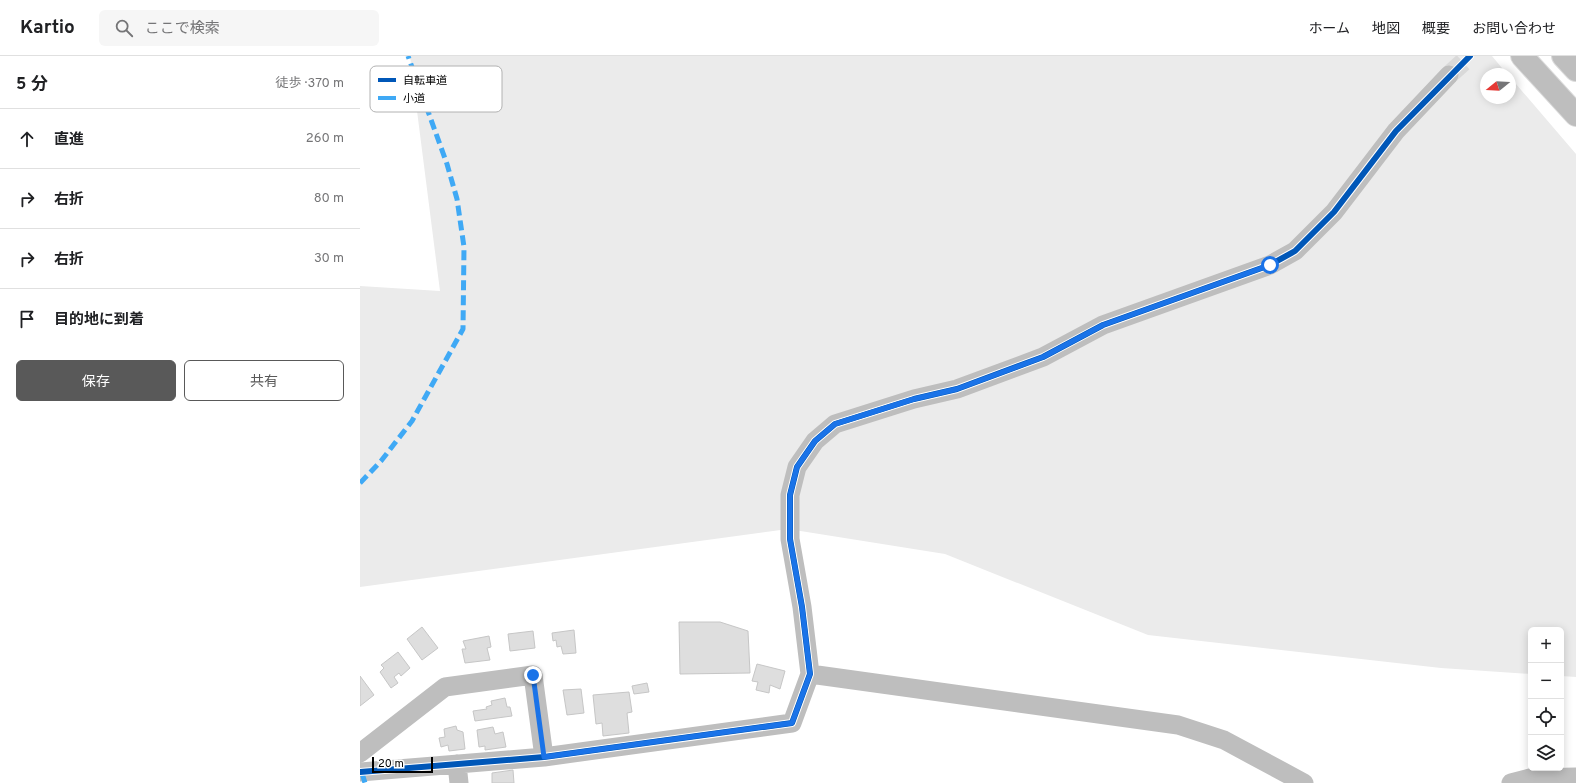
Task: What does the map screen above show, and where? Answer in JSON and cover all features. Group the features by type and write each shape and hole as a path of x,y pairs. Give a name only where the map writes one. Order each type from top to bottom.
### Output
{"highway":[{"path":"1522,56 1576,115"},
{"path":"1563,56 1576,70"}],"street":[{"path":"360,772 544,757 792,723 810,674 802,607 790,539 790,495 797,467 815,441 835,424 914,399 957,389 1036,359 1103,325 1270,265 1294,251 1334,212 1396,131 1449,75"},
{"path":"810,674 1178,725 1224,740 1304,783"},
{"path":"360,753 445,687 533,675 544,757"},
{"path":"457,764 459,783"},
{"path":"1511,783 1530,778 1576,777"}],"shaded area":[{"path":"410,56 1492,56 1502,68 1480,68 1480,104 1516,104 1516,84 1576,154 1576,677 1564,676 1564,627 1528,627 1528,674 1441,668 1148,635 945,554 788,529 360,587 360,286 440,291 417,112 502,112 502,66 411,66"}],"building":[{"path":"679,622 720,622 748,631 750,673 680,674"},
{"path":"422,627 438,648 422,660 407,639"},
{"path":"574,630 576,653 563,654 561,646 557,647 556,640 553,641 552,633"},
{"path":"533,631 535,648 510,651 508,634"},
{"path":"489,636 491,647 487,648 490,660 465,663 462,649 466,649 463,641"},
{"path":"398,652 410,668 401,676 399,673 394,677 398,683 391,688 380,672 384,668 381,665"},
{"path":"757,664 785,671 780,689 770,685 769,693 756,690 758,682 752,681"},
{"path":"360,676 374,695 360,706"},
{"path":"647,683 649,692 634,694 632,686"},
{"path":"581,689 584,713 567,715 563,690"},
{"path":"629,692 632,712 627,713 629,733 603,736 602,723 596,724 593,695"},
{"path":"505,698 507,707 510,707 512,716 475,721 473,711 487,709 486,707 492,705 491,701"},
{"path":"456,726 457,730 463,732 465,749 449,751 448,745 441,747 439,738 445,737 444,729"},
{"path":"493,727 495,734 503,732 506,747 485,750 485,746 479,747 477,730"},
{"path":"513,770 514,783 492,783 492,773"}],"tunnel":[{"path":"1449,75 1470,56"}],"marked path":[{"path":"408,56 412,66"},
{"path":"360,483 381,461 412,421 463,329 464,247 457,199 447,164 428,112"},
{"path":"362,773 365,783"}],"cycle path":[{"path":"360,772 544,757 792,723 810,674 802,607 790,539 790,495 797,467 815,441 835,424 914,399 957,389 1043,357 1103,325 1270,265 1295,251 1334,212 1396,131 1470,56"}],"route":[{"path":"533,675 544,757 792,723 810,674 802,607 790,539 790,495 797,467 815,441 835,424 914,399 957,389 1043,357 1103,325 1270,265"}]}
